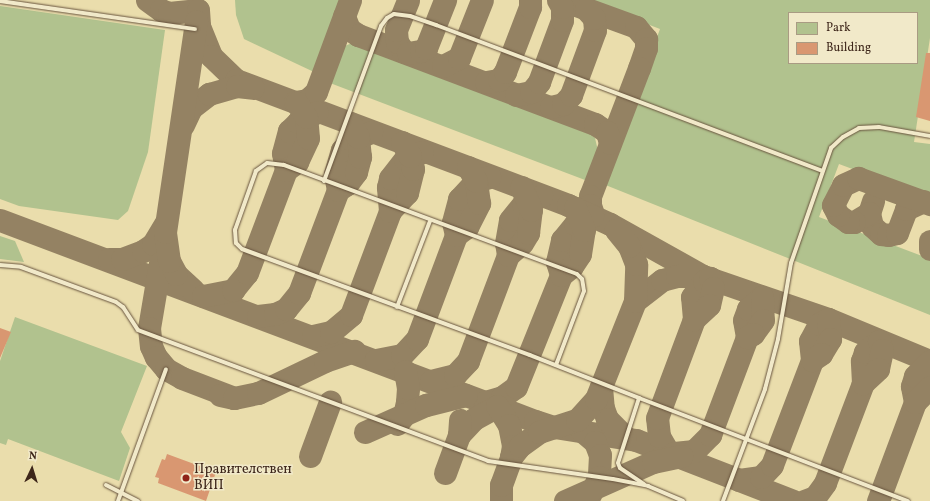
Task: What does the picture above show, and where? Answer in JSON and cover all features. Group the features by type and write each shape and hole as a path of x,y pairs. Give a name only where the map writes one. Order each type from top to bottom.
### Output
{"lane":[{"path":"0,1 195,29"},
{"path":"324,181 381,26 387,18 394,14 410,16 436,25 822,171"},
{"path":"723,501 772,364 791,263 822,171 832,148 843,136 859,128 879,127 930,136"},
{"path":"556,365 582,298 584,285 582,279 577,274 430,221 274,162 261,165 256,171 235,230 236,243 242,249 556,365 908,501"},
{"path":"397,307 430,221"},
{"path":"0,266 22,267 116,302 123,307 133,324 144,333 488,461 648,486"},
{"path":"118,501 166,369"},
{"path":"639,398 618,463 626,473 648,486 683,501"},
{"path":"106,485 138,501"}],"green space":[{"path":"235,0 340,0 314,72 244,39 236,15"},
{"path":"585,0 930,0 930,38 914,142 930,144 930,198 839,164 819,217 930,259 930,315 603,184 660,29"},
{"path":"0,6 165,30 148,152 128,211 118,220 19,206 0,199"},
{"path":"352,43 366,44 579,124 595,138 598,151 588,176 585,180 330,83 328,76 333,59 340,48"},
{"path":"0,236 15,241 24,262 0,259"},
{"path":"15,317 147,366 121,432 130,448 119,481 8,439 6,445 0,443 0,361"}],"building":[{"path":"926,53 930,53 930,121 916,117"},
{"path":"0,328 11,332 0,358"},
{"name":"Правителствен ВИП","path":"167,454 216,472 206,501 158,483 159,478 155,477 162,459 165,460"}],"taxiway":[{"path":"147,0 161,10 169,13 198,10"},
{"path":"295,102 307,100 316,92 350,0"},
{"path":"404,52 397,42 396,30 408,0"},
{"path":"408,53 421,51 426,48 445,0"},
{"path":"443,66 459,58 482,0"},
{"path":"486,82 499,80 505,72 530,7 530,0"},
{"path":"516,95 531,92 539,82 562,20 562,7 558,0"},
{"path":"562,0 636,27 646,39 646,48 639,68 590,196 590,205 594,217"},
{"path":"551,107 563,104 571,95 595,30 594,18 586,9"},
{"path":"198,10 199,26 211,56 236,80 568,205 610,224 703,276 828,319 930,361"},
{"path":"344,16 349,29 358,35 595,124 607,132 610,143"},
{"path":"193,290 176,274 169,261 165,232 196,21"},
{"path":"183,125 191,108 209,94 237,86 253,88"},
{"path":"203,296 233,290 247,273 286,170 297,162 308,138 306,117 297,103"},
{"path":"286,170 283,153 289,131 298,122 317,112"},
{"path":"258,316 275,314 286,309 299,293 338,190 347,184 356,172 360,157 358,137 350,123"},
{"path":"338,190 335,174 342,150 352,140 371,132"},
{"path":"313,336 331,332 351,315 390,211 407,193 413,169 410,156 402,142"},
{"path":"390,211 388,187 390,178 405,159 422,152"},
{"path":"376,360 402,355 417,339 456,235 467,227 479,203 476,181 468,167"},
{"path":"456,235 453,222 459,199 476,181 489,177"},
{"path":"869,213 854,222 848,222 838,215 833,205 843,185 858,178 930,204"},
{"path":"431,381 455,375 468,361 508,255 522,243 528,233 531,210 521,187"},
{"path":"508,255 506,243 510,220 523,204 541,196"},
{"path":"873,201 869,213 872,226 881,234 888,235 897,233 906,209 923,201"},
{"path":"485,402 502,397 516,387 561,275 572,266 580,254 584,230 575,208"},
{"path":"561,275 557,262 562,240 575,224 592,216"},
{"path":"0,220 535,421 554,427 636,440 793,501"},
{"path":"109,259 122,259 143,251 153,244 165,224"},
{"path":"501,501 501,485 511,457 520,446 539,432 577,420 596,399 635,301 636,264 629,246 616,230"},
{"path":"930,241 930,249"},
{"path":"160,263 149,328 151,346 156,357 166,369 182,378 234,398"},
{"path":"635,301 662,280 677,276 703,276"},
{"path":"667,450 659,436 657,418 694,319 692,297 704,281 710,278 713,288 709,305 694,319"},
{"path":"674,453 694,451 710,435 747,337 744,320 748,309 762,297 763,320 753,334 747,337"},
{"path":"739,480 761,477 772,465 812,360 810,341 819,324 828,319 830,339 821,354 812,360"},
{"path":"804,501 815,497 825,483 863,383 862,361 865,352 879,341 882,350 878,369 863,383"},
{"path":"220,395 234,398 258,393 325,361 354,351"},
{"path":"915,402 912,386 915,376 930,361"},
{"path":"397,424 404,415 407,402 408,388 405,371"},
{"path":"601,387 603,408 607,419 625,437"},
{"path":"878,501 915,402 930,387"},
{"path":"365,432 426,405 466,395"},
{"path":"310,456 330,402"},
{"path":"459,435 474,419 497,406 509,425 513,446 511,457"},
{"path":"445,473 459,435 460,420"},
{"path":"582,431 595,442 600,455 599,477 590,495"},
{"path":"565,501 653,462 681,456"}],"place":[{"name":"Правителствен ВИП","path":"186,478"}]}
